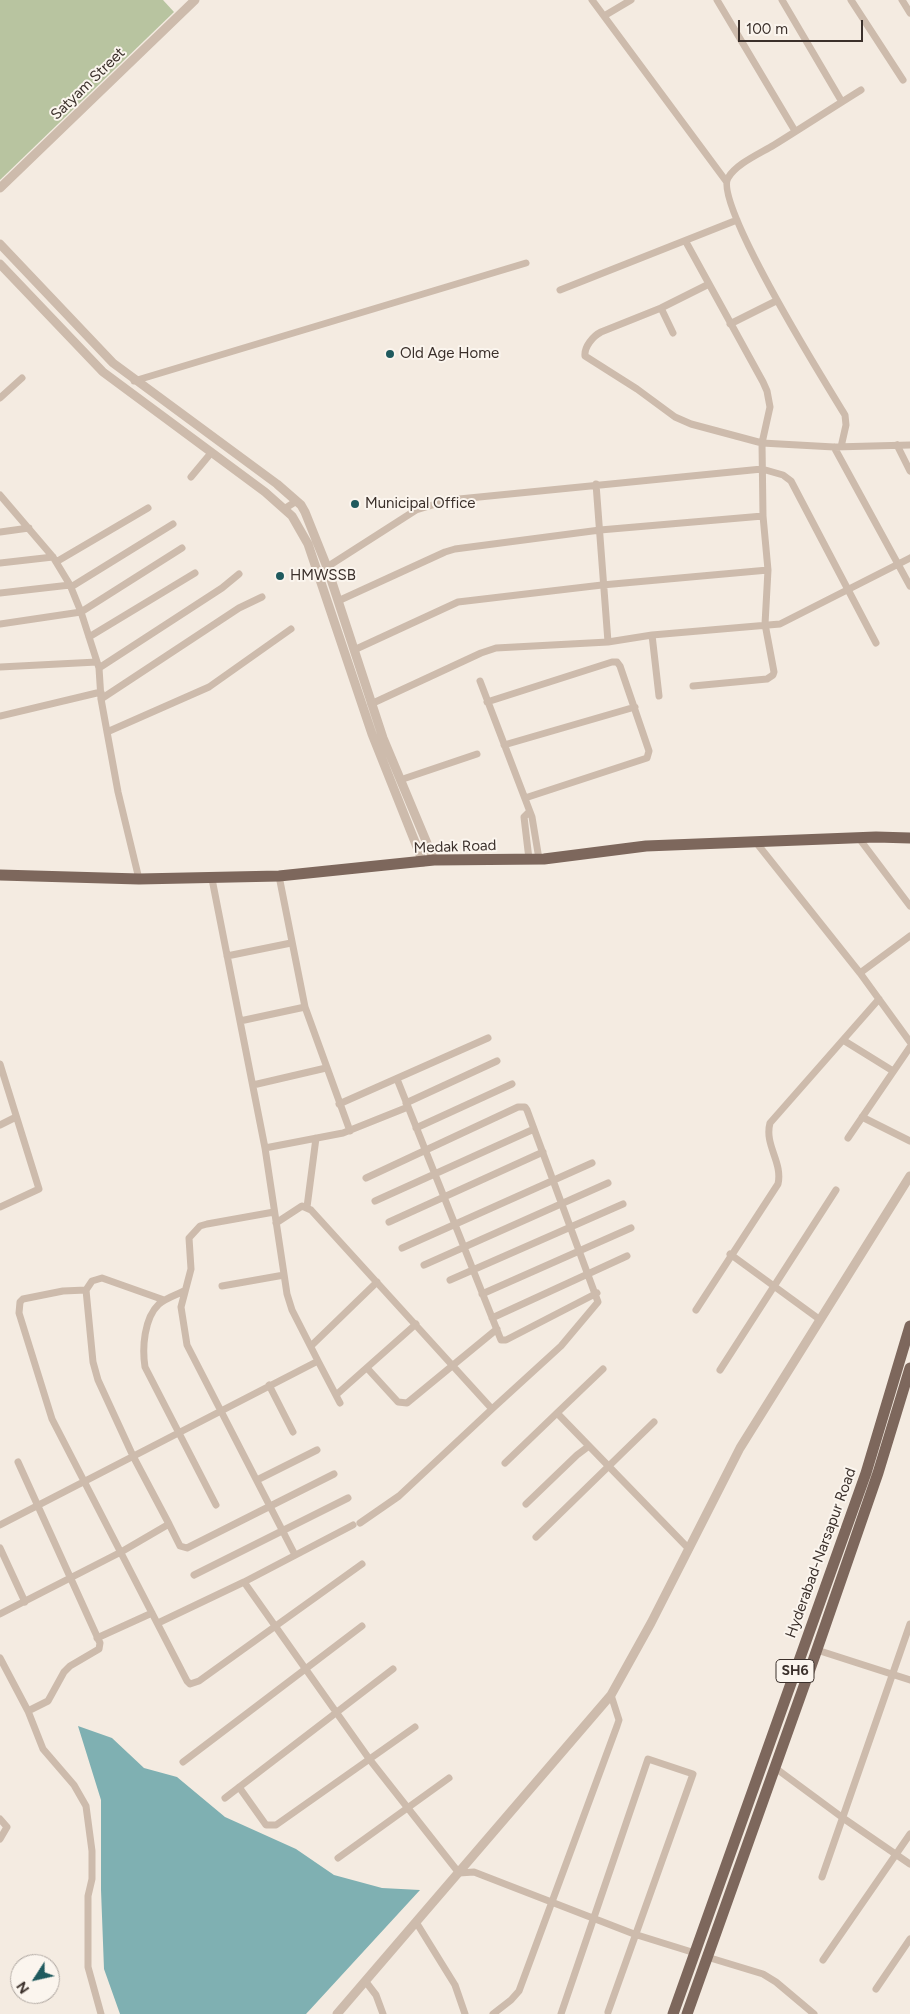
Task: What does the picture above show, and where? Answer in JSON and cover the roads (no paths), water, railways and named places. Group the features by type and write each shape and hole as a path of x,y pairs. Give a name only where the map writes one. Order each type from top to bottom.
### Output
{"main road":[{"name":"Medak Road","path":"0,875 212,879 279,876 428,861 534,859 646,846 754,840 858,837 910,838"},
{"name":"Hyderabad-Narsapur Road","path":"673,2014 866,1473 910,1326"},
{"name":"Hyderabad-Narsapur Road","path":"687,2014 817,1650 878,1473 910,1368"}],"street":[{"name":"Satyam Street","path":"0,188 195,0"},
{"path":"592,0 726,181 726,190 737,220 776,301 845,415 846,425 838,447 910,586"},
{"path":"604,16 631,0"},
{"path":"717,0 795,131"},
{"path":"782,0 842,102"},
{"path":"851,0 904,80"},
{"path":"902,0 910,13"},
{"path":"726,181 733,172 861,90"},
{"path":"560,290 686,242 737,220"},
{"path":"686,242 767,391 770,408 762,443 763,516 768,570 764,624 774,672 771,678 693,686"},
{"path":"0,244 102,352 134,381 277,484 305,512 327,567 371,704 428,861"},
{"path":"134,381 526,263"},
{"path":"0,264 92,362 123,389 211,453 284,509 298,523 308,544 372,734 428,861"},
{"path":"709,284 661,308 598,334 585,351 585,356 631,384 683,421 762,443 838,447 910,445"},
{"path":"730,324 776,301"},
{"path":"661,308 673,333"},
{"path":"92,362 102,352"},
{"path":"0,398 22,378"},
{"path":"897,445 910,471"},
{"path":"191,477 211,453"},
{"path":"327,567 406,516 427,506 463,497 762,469 783,475 791,481 847,592 876,643"},
{"path":"596,484 602,585 608,642"},
{"path":"0,495 54,559 70,586 81,612 98,665 101,696 122,811 139,879"},
{"path":"284,509 295,502"},
{"path":"0,562 54,559 148,508"},
{"path":"338,601 445,552 600,530 763,516"},
{"path":"0,593 70,586 173,524"},
{"path":"0,532 29,528"},
{"path":"0,624 81,612 182,548"},
{"path":"371,704 480,653 496,648 608,642 652,635 780,624 847,592 910,558"},
{"path":"354,650 458,602 602,585 768,570"},
{"path":"89,637 194,573"},
{"path":"0,667 98,665 222,588 239,574"},
{"path":"0,716 101,696 239,608 262,597"},
{"path":"107,732 209,687 291,628"},
{"path":"652,635 660,696"},
{"path":"487,702 616,662 620,666 649,751 647,758 525,798"},
{"path":"480,682 532,817 534,859"},
{"path":"504,745 635,707"},
{"path":"400,780 477,754"},
{"path":"858,837 910,906"},
{"path":"754,840 860,973 910,1042"},
{"path":"279,876 305,1007 350,1131"},
{"path":"212,879 265,1148 288,1302 340,1403"},
{"path":"860,973 910,936"},
{"path":"227,956 291,943"},
{"path":"696,1310 730,1254 778,1184 778,1167 768,1140 770,1123 879,1000"},
{"path":"240,1021 305,1007"},
{"path":"339,1104 488,1038"},
{"path":"843,1040 893,1071"},
{"path":"848,1138 910,1046"},
{"path":"265,1148 350,1131 497,1061"},
{"path":"0,1064 39,1189 0,1207"},
{"path":"253,1085 326,1068"},
{"path":"397,1079 482,1294 503,1342 597,1293"},
{"path":"416,1128 512,1084"},
{"path":"158,1623 244,1582 356,1524 399,1496 561,1346 598,1302 597,1293 527,1110 522,1106 366,1178"},
{"path":"0,1125 16,1117"},
{"path":"862,1117 910,1141"},
{"path":"375,1201 534,1129"},
{"path":"307,1207 316,1138"},
{"path":"389,1222 543,1152"},
{"path":"402,1248 592,1162"},
{"path":"337,2014 612,1695 740,1448 910,1176"},
{"path":"424,1265 608,1183"},
{"path":"720,1370 836,1190"},
{"path":"450,1280 622,1204"},
{"path":"276,1223 298,1208 307,1207"},
{"path":"307,1207 492,1409"},
{"path":"274,1212 200,1226 189,1238 191,1269 181,1307 187,1345 294,1556"},
{"path":"482,1294 631,1228"},
{"path":"730,1254 819,1319"},
{"path":"492,1318 627,1256"},
{"path":"222,1286 284,1275"},
{"path":"164,1300 102,1278 92,1281 86,1290 93,1362 98,1380 132,1456 180,1546 187,1548 269,1505 334,1474"},
{"path":"311,1346 377,1282"},
{"path":"86,1290 23,1299 18,1307 48,1410 190,1684 199,1682 362,1564"},
{"path":"184,1291 164,1300 157,1306 148,1323 145,1367 180,1431 216,1505"},
{"path":"336,1395 416,1324"},
{"path":"367,1368 398,1402 408,1403 497,1329"},
{"path":"0,1525 318,1361"},
{"path":"505,1462 603,1369"},
{"path":"270,1386 294,1432"},
{"path":"558,1413 689,1549"},
{"path":"536,1537 654,1422"},
{"path":"526,1504 576,1455 589,1446"},
{"path":"256,1480 317,1450"},
{"path":"18,1462 36,1506 97,1638 99,1649 70,1666 64,1672 48,1701 28,1711"},
{"path":"194,1575 348,1498"},
{"path":"0,1614 121,1552 168,1524"},
{"path":"0,1548 25,1602"},
{"path":"244,1582 370,1760 460,1873"},
{"path":"97,1638 152,1613"},
{"path":"822,1877 910,1624"},
{"path":"183,1762 362,1626"},
{"path":"817,1650 910,1680"},
{"path":"0,1658 28,1711 43,1749 80,1794 89,1817 92,1878 88,1896 88,1967 101,2014"},
{"path":"225,1798 393,1669"},
{"path":"493,2014 519,1991 553,1903 619,1720 612,1695"},
{"path":"239,1787 266,1825 272,1826 370,1760 415,1727"},
{"path":"561,2014 648,1758 693,1774 634,1934 608,2012"},
{"path":"774,1767 910,1864"},
{"path":"338,1858 449,1778"},
{"path":"0,1819 7,1828 0,1839"},
{"path":"823,1960 910,1834"},
{"path":"460,1873 474,1872 634,1934 695,1953"},
{"path":"416,1922 455,1985 465,2014"},
{"path":"876,1989 910,1938"},
{"path":"707,1957 763,1974 776,1982 814,2014"},
{"path":"366,1982 376,1995 383,2014"}],"water":[{"path":"78,1726 112,1738 144,1768 177,1777 225,1817 296,1849 334,1875 382,1888 420,1890 306,2014 120,2014 104,1969 101,1890 101,1800"}],"place":[{"name":"Old Age Home","path":"390,354"},
{"name":"Municipal Office","path":"355,504"},
{"name":"HMWSSB","path":"280,576"}]}
